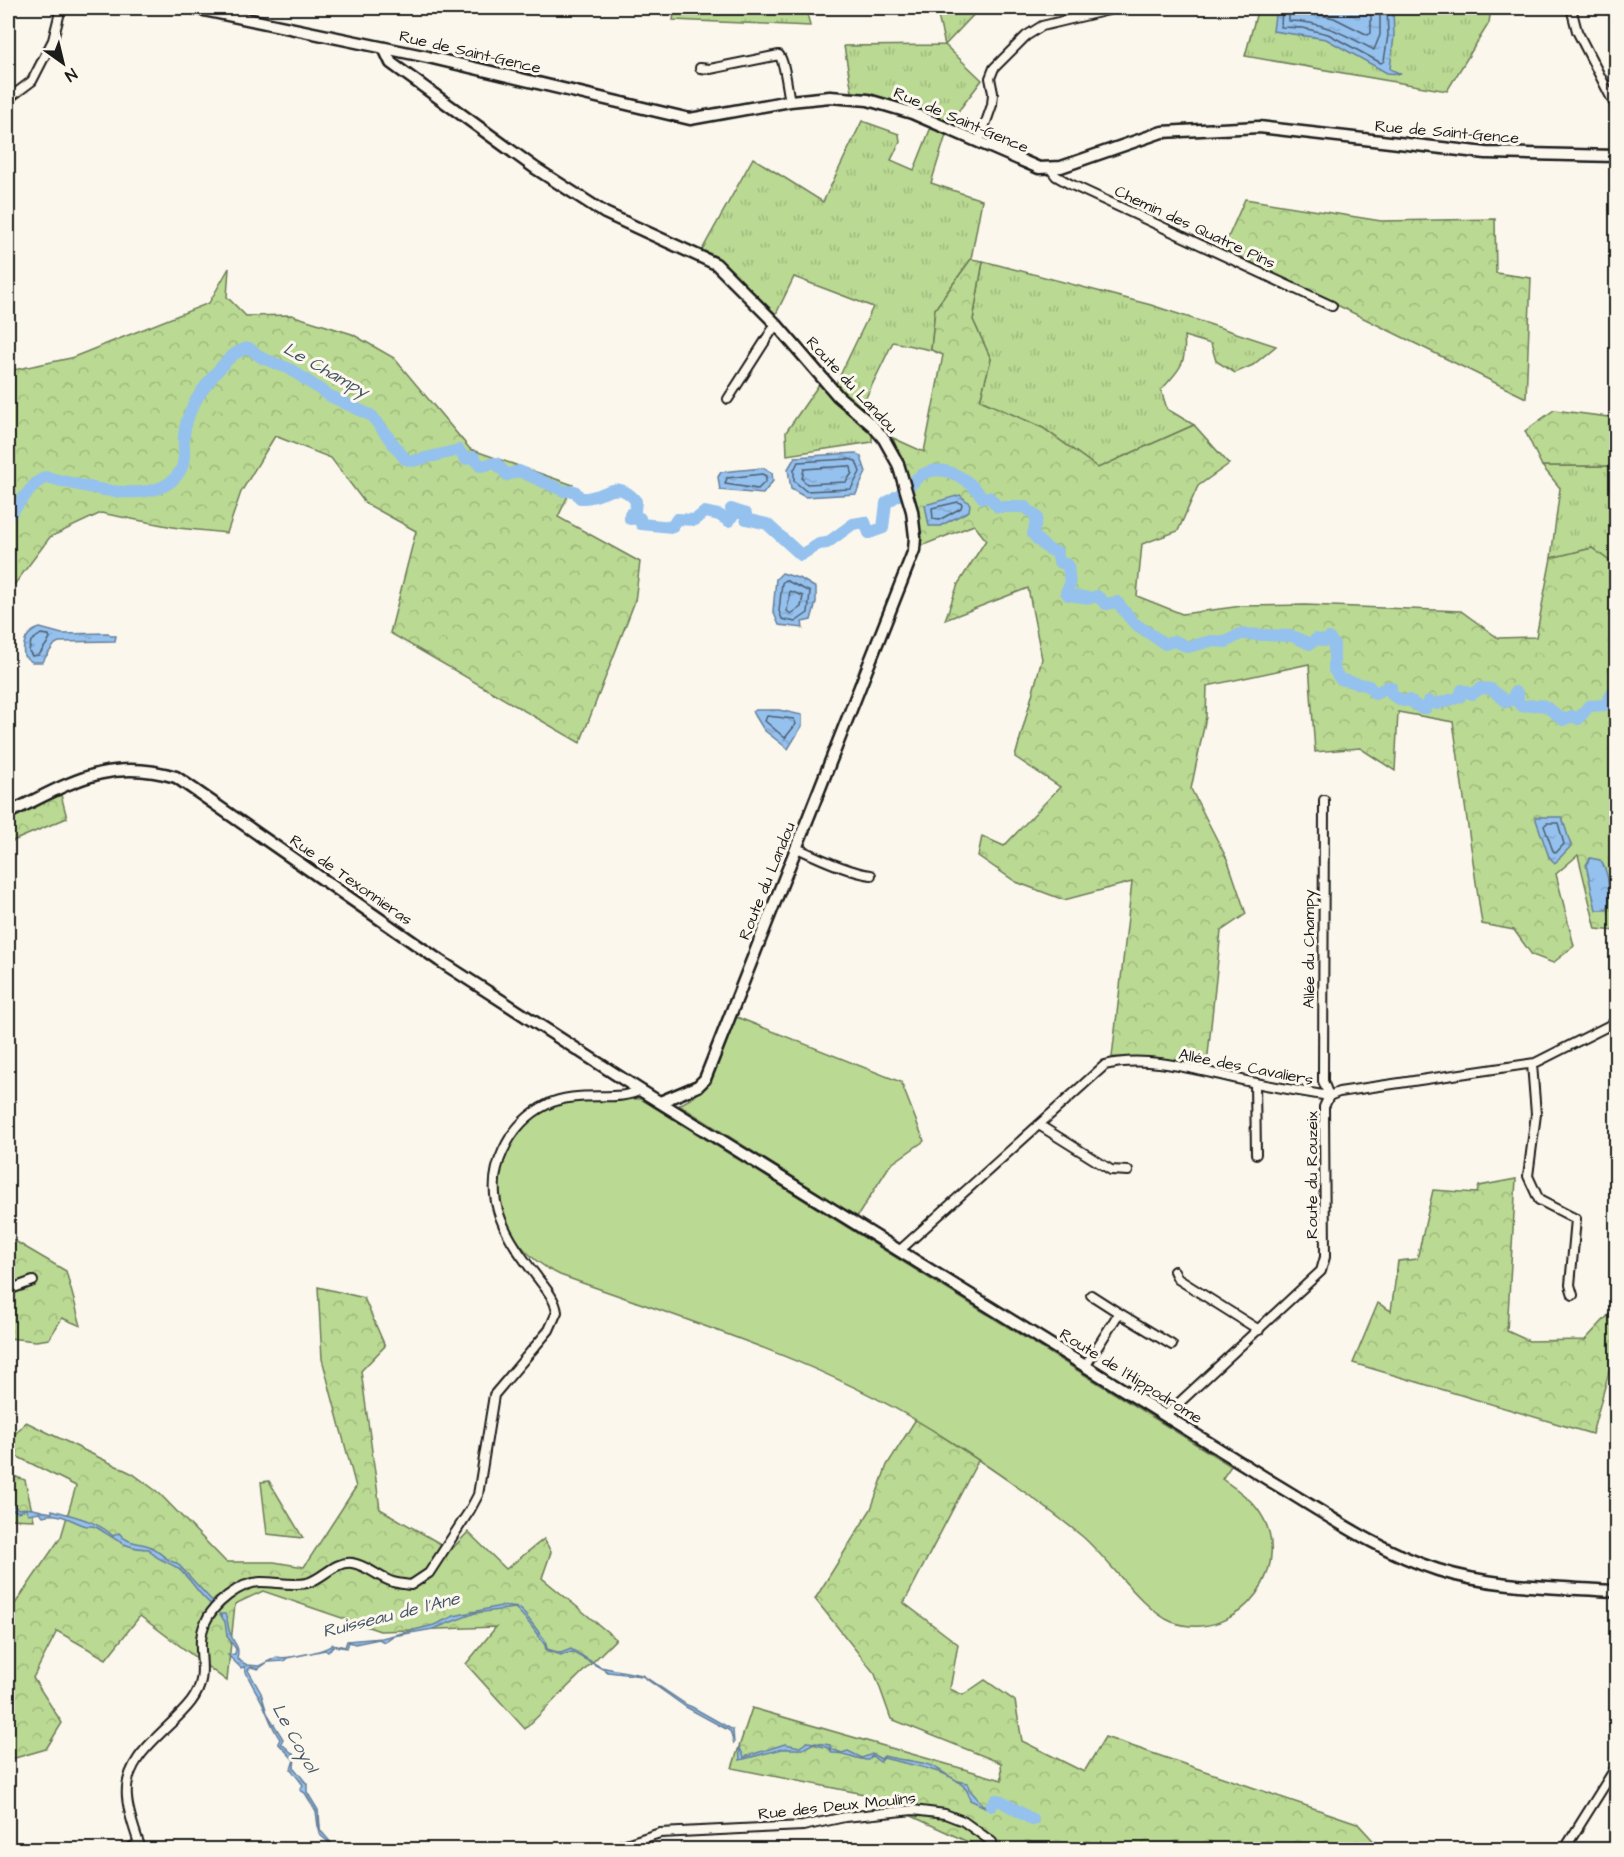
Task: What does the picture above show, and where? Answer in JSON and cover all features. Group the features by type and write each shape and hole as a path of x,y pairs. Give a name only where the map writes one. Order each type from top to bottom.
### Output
{"street":[{"path":"8,99 32,81 53,40 61,8"},
{"name":"Rue de Saint-Gence","path":"194,8 384,48 690,118 790,101 830,97 868,100 912,113 1027,164 1050,168 1061,167 1162,132 1180,129 1259,127 1486,153 1617,156"},
{"path":"979,142 992,105 993,93 990,78 994,68 1026,36 1042,26 1117,8"},
{"path":"1571,8 1577,31 1617,107"},
{"name":"Route du Landou","path":"384,48 391,63 535,168 605,213 709,259 776,324 838,396 873,426 884,439 898,464 908,494 915,537 914,550 705,1079 698,1086 660,1102"},
{"path":"700,68 710,69 779,55 784,63 783,74 790,101"},
{"name":"Chemin des Quatre Pins","path":"1050,168 1056,176 1070,183 1332,306"},
{"path":"728,399 776,324"},
{"name":"Rue de Texonnieras","path":"8,813 95,773 126,768 176,777 440,961 660,1102"},
{"name":"Allée du Champy","path":"1324,800 1323,1081 1329,1096"},
{"path":"797,848 856,873 872,875"},
{"name":"Route du Rouzeix","path":"1166,1415 1321,1271 1325,1257 1324,1107 1329,1096 1339,1092 1532,1064 1617,1022"},
{"name":"Allée des Cavaliers","path":"899,1251 1105,1065 1120,1061 1192,1067 1255,1083 1329,1096"},
{"path":"1532,1064 1536,1114 1528,1176 1539,1200 1576,1219 1570,1285 1574,1295"},
{"path":"1255,1083 1256,1154"},
{"path":"128,1850 140,1846 126,1797 128,1780 135,1763 190,1703 201,1686 204,1672 202,1637 205,1623 216,1608 234,1592 258,1582 309,1582 337,1565 351,1563 393,1582 411,1585 429,1573 478,1495 494,1395 549,1330 557,1312 552,1298 513,1245 499,1220 495,1195 499,1159 522,1123 546,1104 562,1098 587,1094 628,1095 640,1090"},
{"name":"Route de l'Hippodrome","path":"660,1102 1375,1544 1402,1557 1477,1579 1515,1585 1617,1591"},
{"path":"1039,1125 1111,1170 1128,1171"},
{"path":"1174,1271 1178,1279 1259,1330"},
{"path":"8,1290 33,1281"},
{"path":"1091,1295 1172,1345"},
{"path":"1086,1365 1119,1313"},
{"path":"1564,1850 1617,1767"},
{"name":"Rue des Deux Moulins","path":"607,1850 660,1833 803,1826 845,1817 913,1810 945,1814 963,1821 992,1842"}],"green space":[{"path":"675,8 806,8 810,26 673,20"},
{"path":"936,8 980,8 945,45"},
{"path":"1258,8 1491,8 1489,23 1447,91 1245,56"},
{"path":"945,45 982,80 950,122 931,183 982,200 971,259 935,309 931,350 893,342 857,416 872,433 872,442 787,455 786,432 820,383 831,394 873,307 794,277 776,314 717,257 702,250 753,158 823,202 862,121 899,134 900,142 891,160 914,170 935,117 885,98 852,92 844,46"},
{"path":"1245,199 1381,221 1495,219 1496,273 1531,278 1526,398 1223,249"},
{"path":"971,259 983,261 973,320 991,359 980,400 1043,428 1098,468 1194,425 1229,464 1198,486 1178,531 1142,544 1137,596 1182,614 1242,606 1305,605 1461,611 1498,638 1536,637 1551,558 1592,548 1616,566 1616,931 1596,929 1578,855 1556,874 1574,946 1553,963 1532,955 1514,930 1482,924 1453,722 1398,712 1395,771 1360,748 1315,752 1309,664 1207,686 1206,717 1191,789 1228,861 1246,914 1221,931 1207,1064 1112,1057 1132,882 1064,900 1016,882 978,856 982,836 1004,846 1060,787 1015,757 1042,659 1028,588 945,620 958,584 986,540 974,525 921,546 917,509 893,438 924,452 943,355 931,350 935,309"},
{"path":"983,261 1151,305 1276,346 1253,365 1235,373 1216,361 1211,344 1184,336 1183,361 1161,390 1167,409 1194,425 1098,468 1043,428 980,400 991,359 973,320"},
{"path":"229,268 227,297 246,316 291,315 352,334 394,358 470,449 573,485 558,517 640,562 635,601 580,743 390,633 416,531 365,503 331,458 275,436 241,492 227,533 178,528 101,513 50,537 8,593 8,371 71,358 209,303"},
{"path":"1554,410 1616,418 1616,466 1542,466 1525,431"},
{"path":"1542,466 1616,466 1616,566 1592,548 1551,558 1560,488"},
{"path":"61,795 67,818 8,843 8,817"},
{"path":"734,1016 901,1082 924,1141 890,1165 857,1217 679,1105 694,1097 708,1083"},
{"path":"586,1098 641,1099 1231,1466 1222,1479 1255,1506 1268,1528 1271,1551 1267,1574 1256,1594 1240,1611 1220,1622 1197,1626 1172,1622 1150,1607 1083,1537 1067,1524 983,1463 903,1412 808,1366 710,1328 560,1275 536,1261 518,1242 506,1219 499,1196 500,1171 508,1148 523,1127 546,1110 565,1102"},
{"path":"1516,1179 1507,1331 1529,1341 1585,1340 1616,1307 1616,1346 1592,1434 1353,1363 1378,1303 1391,1311 1398,1261 1417,1259 1433,1190 1477,1193 1479,1186"},
{"path":"8,1237 66,1271 81,1326 62,1318 49,1339 36,1341 8,1338"},
{"path":"318,1287 364,1298 385,1346 361,1371 380,1509 451,1550 468,1532 506,1569 544,1539 551,1552 542,1578 616,1639 525,1729 466,1664 496,1627 380,1631 263,1591 235,1604 227,1681 140,1616 106,1659 57,1631 33,1678 62,1723 46,1749 8,1760 8,1614 61,1537 76,1486 8,1452 8,1415 14,1435 26,1422 133,1474 159,1493 226,1562 274,1562 304,1567 356,1487 322,1359"},
{"path":"916,1419 981,1455 904,1603 958,1644 950,1689 963,1695 985,1680 1015,1701 1022,1741 1084,1772 1105,1737 1357,1823 1381,1849 983,1849 864,1794 732,1768 752,1708 1002,1780 1001,1763 891,1719 875,1674 815,1599 871,1509 887,1465"},
{"path":"8,1474 25,1480 34,1520 8,1519"},
{"path":"269,1481 303,1538 267,1534 261,1482"}],"water":[{"path":"1276,8 1393,8 1394,36 1390,69 1401,74 1387,73 1326,39 1273,31"},
{"path":"855,453 861,457 866,472 856,494 805,497 791,489 788,469 795,457"},
{"path":"763,468 772,473 773,481 763,494 720,490 718,477 721,472"},
{"path":"960,495 970,504 969,511 940,526 929,526 925,505"},
{"path":"782,573 801,579 816,588 816,602 811,620 802,622 803,628 779,625 773,611 776,579"},
{"path":"40,628 62,634 108,633 116,636 115,641 59,642 42,662 32,662 24,656 24,642 31,632"},
{"path":"779,710 802,715 802,726 788,749 764,730 753,712"},
{"path":"1535,817 1562,817 1571,846 1555,863 1549,857"},
{"path":"1590,858 1600,860 1606,871 1609,892 1607,910 1596,910 1586,865"},
{"path":"8,1502 18,1509 23,1508 52,1513 52,1510 77,1517 100,1526 113,1536 119,1533 129,1541 149,1546 177,1563 214,1603 212,1605 207,1601 186,1575 158,1558 149,1549 127,1545 96,1527 85,1526 68,1518 43,1516 40,1512 28,1514 26,1509 18,1512 11,1509 9,1512"},
{"path":"501,1606 520,1608 545,1640 547,1649 561,1653 571,1649 600,1667 642,1675 687,1705 733,1730 734,1744 730,1731 686,1707 642,1676 608,1672 572,1652 561,1655 546,1650 545,1645 531,1626 515,1608 475,1613 433,1629 393,1636 384,1642 379,1639 355,1644 349,1642 347,1648 333,1646 328,1652 325,1650 311,1653 333,1644 345,1647 347,1641 382,1638 434,1625 454,1616"},
{"path":"220,1614 225,1614 229,1631 237,1648 237,1659 247,1665 259,1666 277,1657 295,1656 284,1661 268,1662 258,1669 251,1667 248,1670 261,1693 267,1713 283,1739 281,1743 295,1756 294,1768 307,1784 307,1792 318,1810 320,1830 334,1846 332,1849 332,1845 319,1834 316,1811 305,1793 300,1790 303,1785 291,1769 294,1760 278,1743 280,1739 273,1728 244,1667 241,1668 228,1655 235,1654 236,1649 227,1636 225,1622"},
{"path":"807,1742 830,1745 831,1749 842,1753 848,1751 862,1758 872,1754 881,1759 884,1756 929,1765 955,1779 968,1783 969,1789 983,1805 992,1804 995,1797 1001,1801 989,1809 970,1800 967,1790 959,1782 936,1771 884,1758 880,1762 872,1756 868,1760 832,1753 829,1748 812,1744 803,1749 782,1749 740,1760 739,1746 744,1757 785,1744 800,1747"}],"waterway":[{"name":"Le Champy","path":"8,516 36,483 46,477 120,492 158,489 172,481 182,467 184,435 195,403 226,362 238,352 249,348 262,358 290,369 328,395 372,416 405,459 413,461 459,450 465,459 474,457 480,466 496,463 507,475 519,471 564,491 575,491 580,498 622,490 636,501 635,511 630,514 630,519 640,518 641,524 672,527 677,519 695,520 705,512 719,515 729,521 733,515 731,509 746,514 746,519 767,524 801,555 819,544 827,543 853,524 865,522 869,533 883,528 886,503 903,492"},
{"name":"Le Champy","path":"910,486 919,477 938,470 958,476 976,489 983,498 989,497 998,507 1025,507 1037,517 1033,534 1047,548 1057,552 1059,562 1068,565 1070,585 1066,592 1068,595 1090,598 1097,596 1106,604 1117,602 1134,623 1165,644 1175,641 1188,647 1211,641 1226,642 1240,634 1292,636 1310,644 1316,639 1325,641 1329,638 1334,644 1334,670 1340,679 1369,686 1375,694 1391,687 1392,695 1403,701 1409,700 1420,708 1426,708 1429,701 1437,704 1460,697 1462,690 1472,694 1481,688 1491,689 1507,702 1512,700 1515,692 1518,694 1518,702 1521,706 1544,706 1563,720 1572,716 1578,719 1589,706 1605,705 1613,692 1616,693"},
{"name":"Ruisseau de l'Ane","path":"991,1806 996,1800 1001,1801 1033,1820"},
{"name":"Le Coyol","path":"319,1816 320,1831"}]}
